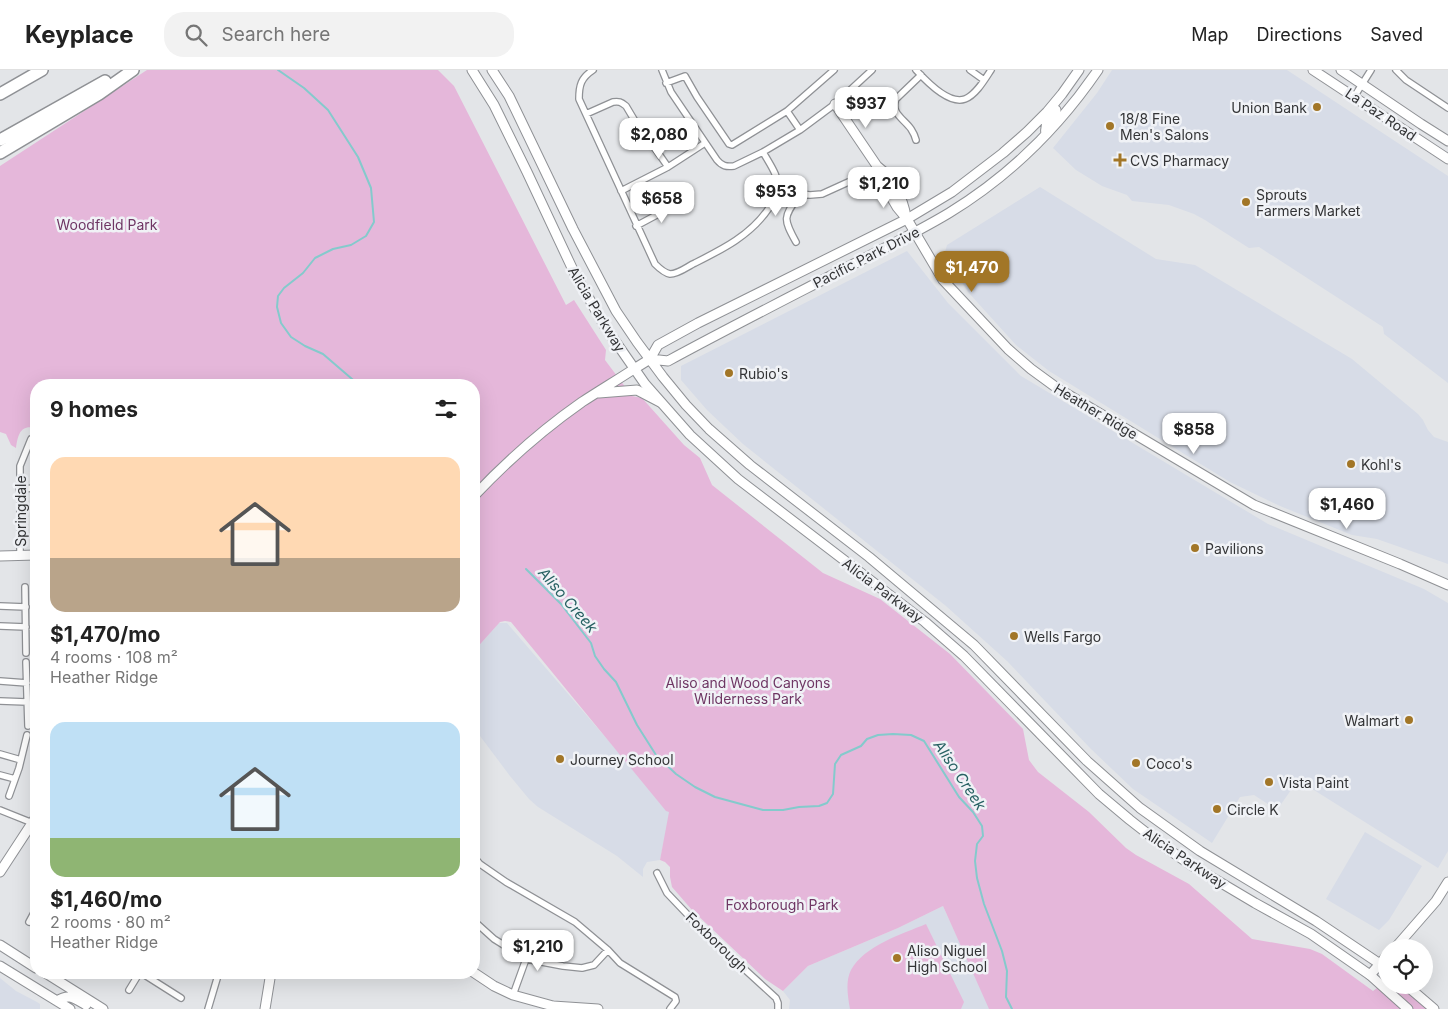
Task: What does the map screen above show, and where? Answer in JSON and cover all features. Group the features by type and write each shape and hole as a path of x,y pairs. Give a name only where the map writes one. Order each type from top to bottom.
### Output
{"highway":[{"path":"0,94 42,70"},
{"path":"0,140 124,70"},
{"path":"0,153 98,94 133,70"}],"main road":[{"name":"Alicia Parkway","path":"472,70 498,113 528,172 573,270 604,325 660,403 690,435 738,479 925,622 958,650 1100,794 1130,820 1191,865 1311,934 1370,975 1408,1009"},
{"name":"Alicia Parkway","path":"492,70 509,96 594,272 616,311 686,405 750,465 869,557 974,645 1087,761 1140,808 1200,851 1378,959"},
{"name":"Pacific Park Drive","path":"650,359 668,361 949,213 980,192 1010,168 1046,134 1077,99 1098,70"},
{"name":"La Paz Road","path":"1313,70 1448,159"},
{"name":"La Paz Road","path":"1341,70 1448,141"},
{"name":"Pacific Park Drive","path":"480,490 511,458 570,411 650,359 656,346 698,323 907,219 952,192 1003,153 1048,112 1078,72"},
{"path":"1046,134 1045,130 1048,121 1072,91 1078,72"},
{"name":"Heather Ridge","path":"835,104 878,166 880,178 896,207 907,219 943,280 1008,349 1031,369 1057,388 1254,504 1448,584"},
{"path":"596,393 637,390 660,403"},
{"path":"0,556 30,556"},
{"path":"0,872 30,828"},
{"path":"1403,939 1436,901 1448,882"},
{"path":"0,945 30,964"},
{"path":"0,966 70,1009"},
{"path":"1370,975 1378,968"},
{"path":"480,977 513,995 553,1006 598,1009"},
{"path":"55,979 103,1009"},
{"path":"265,1009 270,979"},
{"path":"1416,994 1434,1009"},
{"path":"57,1001 63,997 72,997 92,1009"}],"street":[{"path":"593,70 586,75 579,86 579,99 636,226 655,264 666,273 676,273 725,248 756,225 768,211 778,191 776,176 763,152"},
{"path":"662,70 671,92 717,160 726,167 734,166 763,152 800,130 835,104 872,70"},
{"path":"666,83 685,76 729,144 732,145 787,111 834,70"},
{"path":"970,70 984,80"},
{"path":"916,140 912,130 894,110 894,104 918,72 950,99 958,100 966,99 972,95 991,70"},
{"path":"1354,97 1371,70"},
{"path":"1396,70 1406,80 1448,108"},
{"path":"586,114 613,102 622,103 626,106 645,138 652,144 668,167"},
{"path":"787,111 800,130"},
{"path":"621,191 668,167 705,143"},
{"path":"778,191 810,195 822,194 855,179"},
{"path":"796,242 788,228 786,216 800,194"},
{"path":"636,226 677,204"},
{"name":"Springdale","path":"20,556 20,466 30,441"},
{"path":"19,489 30,488"},
{"path":"26,587 26,653"},
{"path":"0,606 26,607"},
{"path":"0,626 26,627"},
{"path":"26,662 28,726"},
{"path":"0,681 27,683"},
{"path":"0,702 27,702"},
{"path":"9,796 27,735"},
{"path":"0,754 21,760"},
{"path":"0,775 15,779"},
{"path":"0,810 30,819"},
{"path":"480,864 506,882 575,922 608,950 620,963 676,997 676,1001 670,1009"},
{"name":"Foxborough","path":"657,873 667,893 706,934 776,998 778,1009"},
{"path":"480,926 494,939 526,959 563,966 582,968 594,965 608,950"},
{"path":"513,995 526,959"},
{"path":"129,990 136,979"},
{"path":"151,979 181,998"},
{"path":"208,1009 217,979"}],"shaded area":[{"path":"1112,70 1287,70 1448,176 1448,383 1384,334 1383,327 1259,247 1249,248 1194,214 1169,205 1132,201 1127,195 1102,186 1076,170 1053,148 1097,93"},
{"path":"1040,187 1156,259 1195,265 1352,359 1418,414 1434,437 1448,442 1448,564 1377,539 1352,535 1280,506 1230,482 1049,371 1016,345 968,292 944,255 947,245"},
{"path":"907,251 948,303 1021,376 1268,524 1424,589 1448,603 1448,851 1438,868 1298,780 1277,810 1254,795 1240,797 1212,843 1133,789 1091,749 1007,661 946,606 743,444 707,410 681,380 681,366"},
{"name":"Journey School","path":"499,623 507,623 670,812 660,860 647,862 643,869 643,877 617,856 538,807 510,776 480,736 480,644"},
{"path":"1365,832 1422,866 1389,920 1379,930 1326,899"},
{"name":"Aliso Niguel High School","path":"943,906 990,1009 789,1009 790,1000 783,991 808,966 898,928"},
{"path":"0,978 16,991 40,1004 40,1009 0,1009"}],"green space":[{"path":"147,70 438,70 454,86 566,305 574,300 606,350 605,360 632,396 642,398 684,445 700,458 712,485 823,573 880,599 950,654 1023,729 1029,760 1038,772 1089,812 1126,848 1189,884 1252,939 1310,949 1322,954 1373,991 1378,987 1378,994 1409,994 1428,1009 989,1009 943,906 898,928 808,966 783,991 765,979 692,910 672,887 670,867 660,860 669,812 666,811 511,622 500,622 480,644 480,379 30,379 30,427 23,429 19,435 16,448 11,445 6,434 0,432 0,166"},
{"path":"926,924 964,1002 961,1009 850,1009 848,979 851,970 857,962 865,954 884,942"}],"waterway":[{"name":"Aliso Creek","path":"278,70 304,88 328,110 358,157 371,188 374,222 366,236 351,245 333,249 315,258 303,273 284,288 278,296 277,307 281,323 291,337 323,354 352,379"},
{"name":"Aliso Creek","path":"526,569 561,604 591,643 595,656 616,682 637,725 656,755 676,774 695,787 715,797 763,810 819,806 827,803 833,794 835,764 841,755 861,746 867,739 878,735 911,735 924,741 959,797 973,812 982,826 983,836 977,844 975,861 977,878 984,904 1002,951 1007,971 1006,997 1012,1009"}],"place":[{"name":"Union Bank","path":"1317,107"},
{"name":"18/8 Fine Men's Salons","path":"1110,126"},
{"name":"CVS Pharmacy","path":"1120,160"},
{"name":"Sprouts Farmers Market","path":"1246,202"},
{"name":"Rubio's","path":"729,373"},
{"name":"Kohl's","path":"1351,464"},
{"name":"Pavilions","path":"1195,548"},
{"name":"Wells Fargo","path":"1014,636"},
{"name":"Walmart","path":"1409,720"},
{"name":"Journey School","path":"560,759"},
{"name":"Coco's","path":"1136,763"},
{"name":"Vista Paint","path":"1269,782"},
{"name":"Circle K","path":"1217,809"},
{"name":"Aliso Niguel High School","path":"897,958"}],"park label":[{"name":"Woodfield Park","path":"107,224"},
{"name":"Aliso and Wood Canyons Wilderness Park","path":"748,690"},
{"name":"Foxborough Park","path":"782,904"}]}
